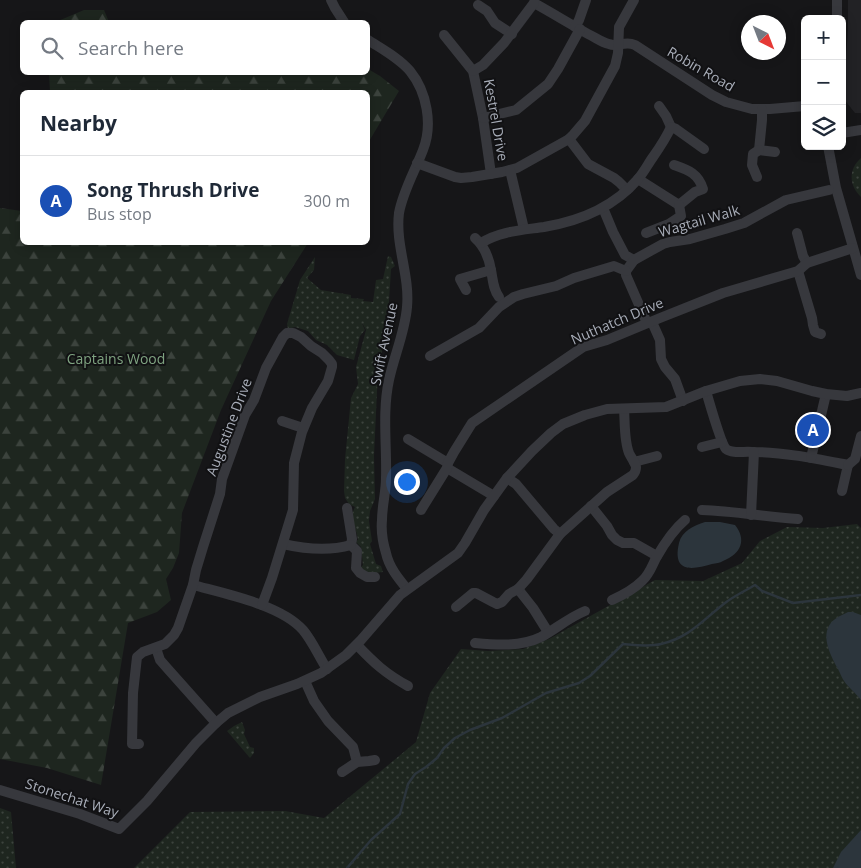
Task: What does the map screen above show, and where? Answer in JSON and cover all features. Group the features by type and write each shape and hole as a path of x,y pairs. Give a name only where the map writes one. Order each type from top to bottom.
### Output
{"street":[{"path":"331,0 343,20"},
{"path":"483,118 516,110 548,84 558,69 577,28 586,0"},
{"path":"417,162 455,177 472,177 510,170 549,151 568,139 585,121 615,66 619,27 634,0"},
{"path":"837,15 838,0"},
{"path":"444,35 473,71 483,65 512,34 534,1"},
{"name":"Robin Road","path":"534,1 577,28 611,45 625,42 635,45 726,102 752,109 801,106"},
{"path":"478,5 487,11 495,23 512,34"},
{"name":"Swift Avenue","path":"370,41 409,71 422,94 427,110 428,128 423,150 404,195 399,214 398,238 408,293 404,326 397,347 386,402 386,481 381,521 385,553 389,563 407,589"},
{"name":"Kestrel Drive","path":"473,71 483,118 491,174"},
{"path":"659,106 671,127 704,149"},
{"path":"759,150 762,109"},
{"path":"499,297 495,292 489,260 478,241 524,229 568,222 583,217 613,202 638,179 666,140 671,127"},
{"path":"846,132 861,130"},
{"path":"568,139 588,164 614,178 627,190"},
{"path":"757,177 752,165 753,154 759,150 775,152"},
{"path":"829,150 836,188 861,276"},
{"path":"674,165 698,177 703,189 695,192 679,205"},
{"path":"510,170 524,229"},
{"path":"638,179 679,205 682,218 646,232"},
{"name":"Wagtail Walk","path":"614,266 629,257 666,243 690,240 744,223 786,200 829,190"},
{"path":"602,208 613,232 629,257"},
{"path":"798,233 803,256 807,263"},
{"name":"Nuthatch Drive","path":"421,510 469,427 477,419 583,347 607,340 723,293 798,271 807,263 853,248"},
{"name":"Wagtail Walk","path":"626,271 629,257"},
{"path":"430,356 479,328 499,307 514,297 556,286 574,278 614,266 626,271 626,275 649,322 660,340 661,359 675,379 683,401"},
{"path":"466,290 460,279 491,270"},
{"path":"798,271 812,318 812,324 815,332 821,334"},
{"name":"Augustine Drive","path":"139,744 132,744 133,693 137,657 165,644 174,635 194,585 205,538 220,494 222,479 246,415 266,368 283,337 288,333 297,334 322,353 332,364 331,373 303,428 294,462 293,510 262,606"},
{"path":"156,648 160,660 216,723 228,714 260,697 305,681 327,670 346,656 407,589 458,553 507,478 551,433 564,424 607,409 666,408 706,391 740,381 760,379 777,381 826,394 847,396 861,393"},
{"path":"706,391 722,442 728,450 732,452 754,452 811,458 848,465"},
{"path":"811,458 826,394"},
{"path":"456,607 476,593 497,604 502,602 527,579 560,534 607,492 633,475 636,471 636,466 629,452 625,432 624,409"},
{"path":"282,421 303,428"},
{"path":"842,491 848,465 855,459 861,436"},
{"path":"408,438 494,496"},
{"path":"702,447 722,442"},
{"path":"751,515 754,452"},
{"path":"634,462 657,456"},
{"path":"507,478 516,484 560,534"},
{"path":"591,506 617,540 623,543 634,543 657,556"},
{"path":"347,508 352,545 356,551 356,568 367,577 375,577"},
{"path":"702,510 798,519"},
{"path":"612,600 625,594 643,581 657,556 679,525 685,520"},
{"path":"283,544 310,549 338,548 352,545"},
{"path":"194,585 285,615 295,622 310,639 327,670"},
{"path":"518,589 548,632"},
{"path":"475,643 504,645 533,640 585,611"},
{"path":"357,645 375,664 398,675 408,686"},
{"path":"305,681 314,701 328,721 353,747 357,762"},
{"name":"Stonechat Way","path":"0,790 80,814 119,829 147,801 196,743 216,723"},
{"path":"342,772 357,762 375,760"}],"shaded area":[{"path":"848,0 861,0 861,113 855,113 846,102"},
{"path":"705,522 735,525 741,536 740,546 734,555 721,562 691,568 685,567 678,560 680,539 696,525"},
{"path":"848,612 861,615 861,700 843,680 831,656 826,635 832,622"},
{"path":"861,830 861,868 833,868 841,852"}],"green space":[{"path":"84,10 104,10 108,20 60,20"},
{"path":"370,70 399,91 370,140 370,90 50,90 49,75 370,75"},
{"path":"861,158 861,197 852,183 852,172"},
{"name":"Captains Wood","path":"0,208 20,211 20,245 307,245 271,301 221,410 182,513 179,553 166,579 171,600 157,612 128,623 101,785 47,768 0,759"},
{"path":"388,256 391,257 395,266 391,269 388,318 391,321 378,370 374,456 375,499 370,511 369,521 372,541 370,544 376,564 381,566 383,572 374,573 363,572 360,568 363,565 361,547 355,541 358,540 351,516 355,507 349,504 345,498 344,491 351,398 358,384 356,367 366,330 361,321 365,330 360,336 354,360 337,355 327,345 316,340 308,331 295,327 288,329 287,324 300,280 315,257 314,270 307,278 321,290 351,295 351,298 373,302 376,280 383,279"},
{"path":"857,524 861,528 861,868 134,868 190,812 285,811 324,818 416,742 430,693 461,649 488,651 523,649 549,639 655,580 703,581 742,563 760,541 787,527 823,528"},
{"path":"242,722 245,730 244,734 250,747 254,748 254,753 250,758 227,731"},
{"path":"0,808 11,812 16,868 0,868"}],"waterway":[{"path":"347,868 371,840 400,814 408,784 415,774 437,758 455,738 502,718 546,693 579,683 590,676 623,644 656,645 680,637 696,627 728,600 755,585 762,591 793,603 861,595"}],"place":[{"name":"Song Thrush Drive","path":"813,430"}]}
